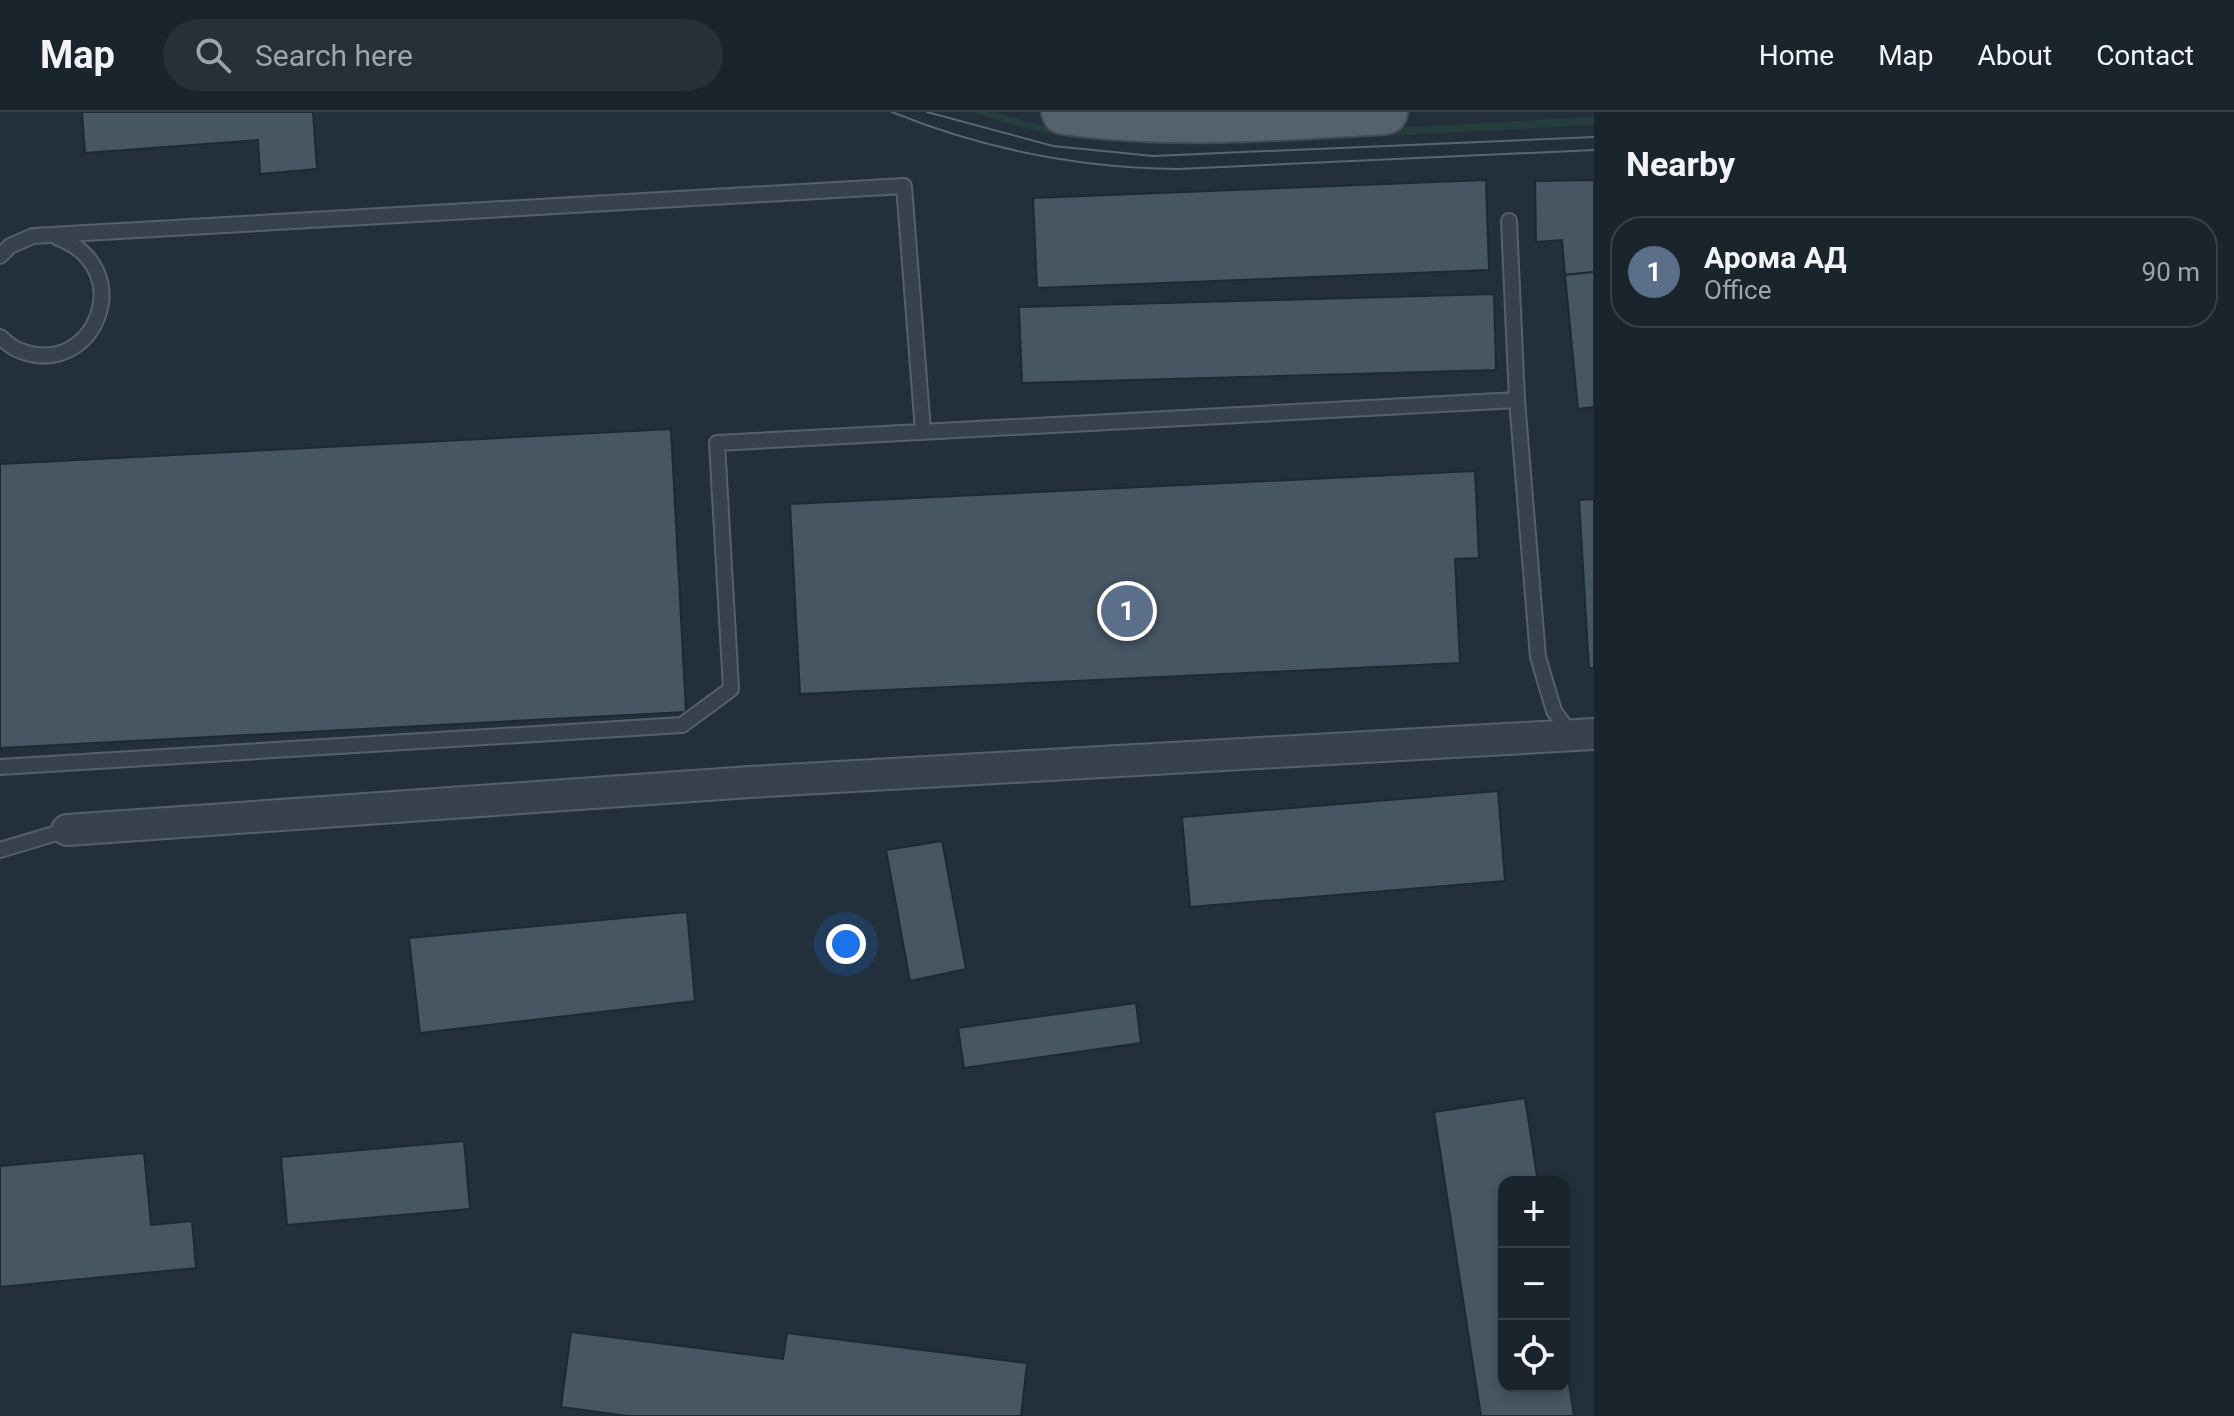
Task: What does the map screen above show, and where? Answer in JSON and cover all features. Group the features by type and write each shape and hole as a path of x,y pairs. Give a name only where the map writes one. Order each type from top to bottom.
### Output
{"main road":[{"path":"1064,112 1097,117 1180,120 1385,112"}],"street":[{"path":"67,830 766,781 1583,735"}],"lane":[{"path":"0,256 10,246 33,236 904,186 923,431"},
{"path":"1509,221 1517,400 1538,657 1554,711 1583,735"},
{"path":"0,337 19,351 45,356 67,350 86,337 99,317 103,294 98,274 88,256 73,244 54,237 33,236"},
{"path":"0,767 682,725 731,689 717,443 1517,400"},
{"path":"0,850 67,830"}],"green space":[{"path":"973,112 994,112 1032,123 1086,132 1322,132 1594,117 1594,125 1167,143 1088,139 1049,133"}],"building":[{"path":"82,112 313,112 317,169 260,174 258,140 85,153"},
{"path":"1486,180 1489,270 1037,288 1033,198"},
{"path":"1594,180 1594,272 1565,275 1562,240 1536,242 1535,181"},
{"path":"1594,272 1594,407 1578,409 1565,275"},
{"path":"1494,294 1496,370 1022,383 1019,307"},
{"path":"671,429 686,712 0,748 0,464"},
{"path":"1475,471 1479,558 1455,559 1460,663 800,694 790,504"},
{"path":"1594,499 1594,668 1589,668 1579,500"},
{"path":"1498,791 1505,881 1190,907 1182,817"},
{"path":"942,841 966,969 910,981 886,850"},
{"path":"687,912 695,1001 420,1033 409,938"},
{"path":"1136,1003 1141,1043 964,1068 958,1028"},
{"path":"1525,1098 1537,1176 1498,1176 1498,1392 1570,1390 1574,1416 1481,1416 1434,1112"},
{"path":"464,1141 470,1209 287,1225 281,1157"},
{"path":"144,1153 151,1225 192,1221 196,1268 0,1287 0,1166"},
{"path":"571,1332 783,1359 787,1333 1027,1363 1021,1416 628,1416 561,1407"}],"tram line":[{"path":"892,112 961,136 1032,154 1141,168 1178,169 1594,150"},
{"path":"927,112 1053,146 1153,156 1594,137"}],"place":[{"name":"Арома АД","path":"1127,611"}]}
